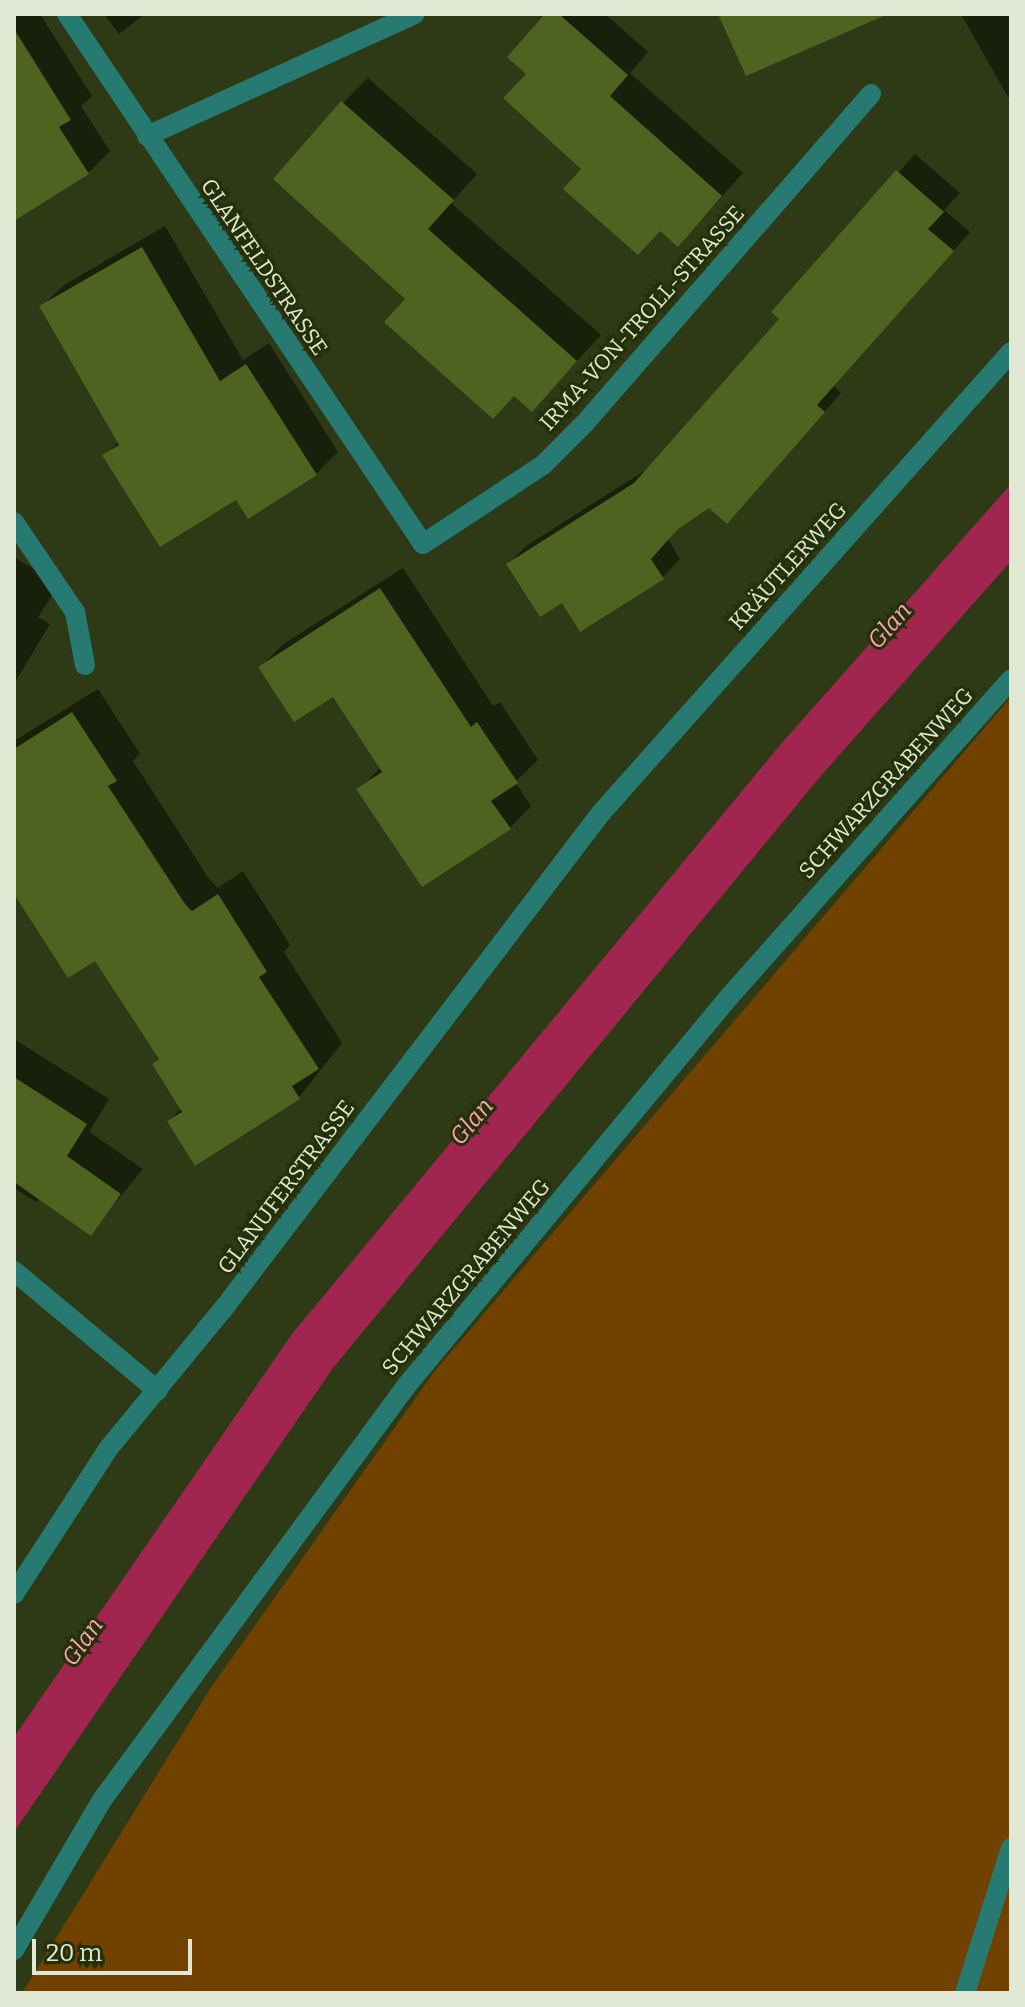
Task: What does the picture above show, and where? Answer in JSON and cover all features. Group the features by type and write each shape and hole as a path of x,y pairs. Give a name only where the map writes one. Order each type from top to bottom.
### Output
{"street":[{"name":"GLANFELDSTRASSE","path":"67,14 423,544"},
{"path":"147,136 415,14"},
{"name":"IRMA-VON-TROLL-STRASSE","path":"423,544 543,465 585,423 871,94"},
{"name":"KRÄUTLERWEG","path":"601,813 1011,352"},
{"path":"14,522 75,612 85,665"},
{"name":"SCHWARZGRABENWEG","path":"14,1950 102,1800 407,1385 729,997 1011,679"},
{"name":"GLANUFERSTRASSE","path":"14,1594 108,1449 158,1391 601,813"},
{"path":"14,1271 158,1391"},
{"path":"965,1993 1011,1848"}],"shaded area":[{"path":"1011,697 1011,1993 22,1993 210,1689 434,1372"}],"water":[{"name":"Glan","path":"1011,484 1011,561 819,778 333,1368 14,1832 14,1737 292,1334 781,744"}],"building":[{"path":"545,14 559,14 628,75 610,96 722,196 678,247 660,231 638,255 563,189 581,169 503,98 526,74 507,57"},
{"path":"718,14 888,14 746,76"},
{"path":"14,29 71,120 59,127 89,174 14,221"},
{"path":"341,101 454,200 428,229 577,361 532,412 514,396 493,419 384,322 405,299 273,179"},
{"path":"896,170 944,212 928,229 954,251 817,405 825,412 727,524 709,508 678,529 651,559 664,579 580,632 562,603 540,617 506,564 634,483 779,319 771,312"},
{"path":"142,247 220,381 246,364 317,475 248,519 236,500 160,547 102,455 119,445 39,306"},
{"path":"380,588 471,727 477,722 518,783 491,801 511,829 422,887 356,789 382,772 333,697 294,722 258,667"},
{"path":"72,712 117,781 108,786 185,904 192,911 218,894 267,972 259,977 319,1069 292,1086 300,1099 195,1166 167,1121 182,1112 152,1064 159,1059 95,961 68,978 14,894 14,749"},
{"path":"14,1077 87,1124 67,1156 121,1194 91,1236 14,1182"}]}
